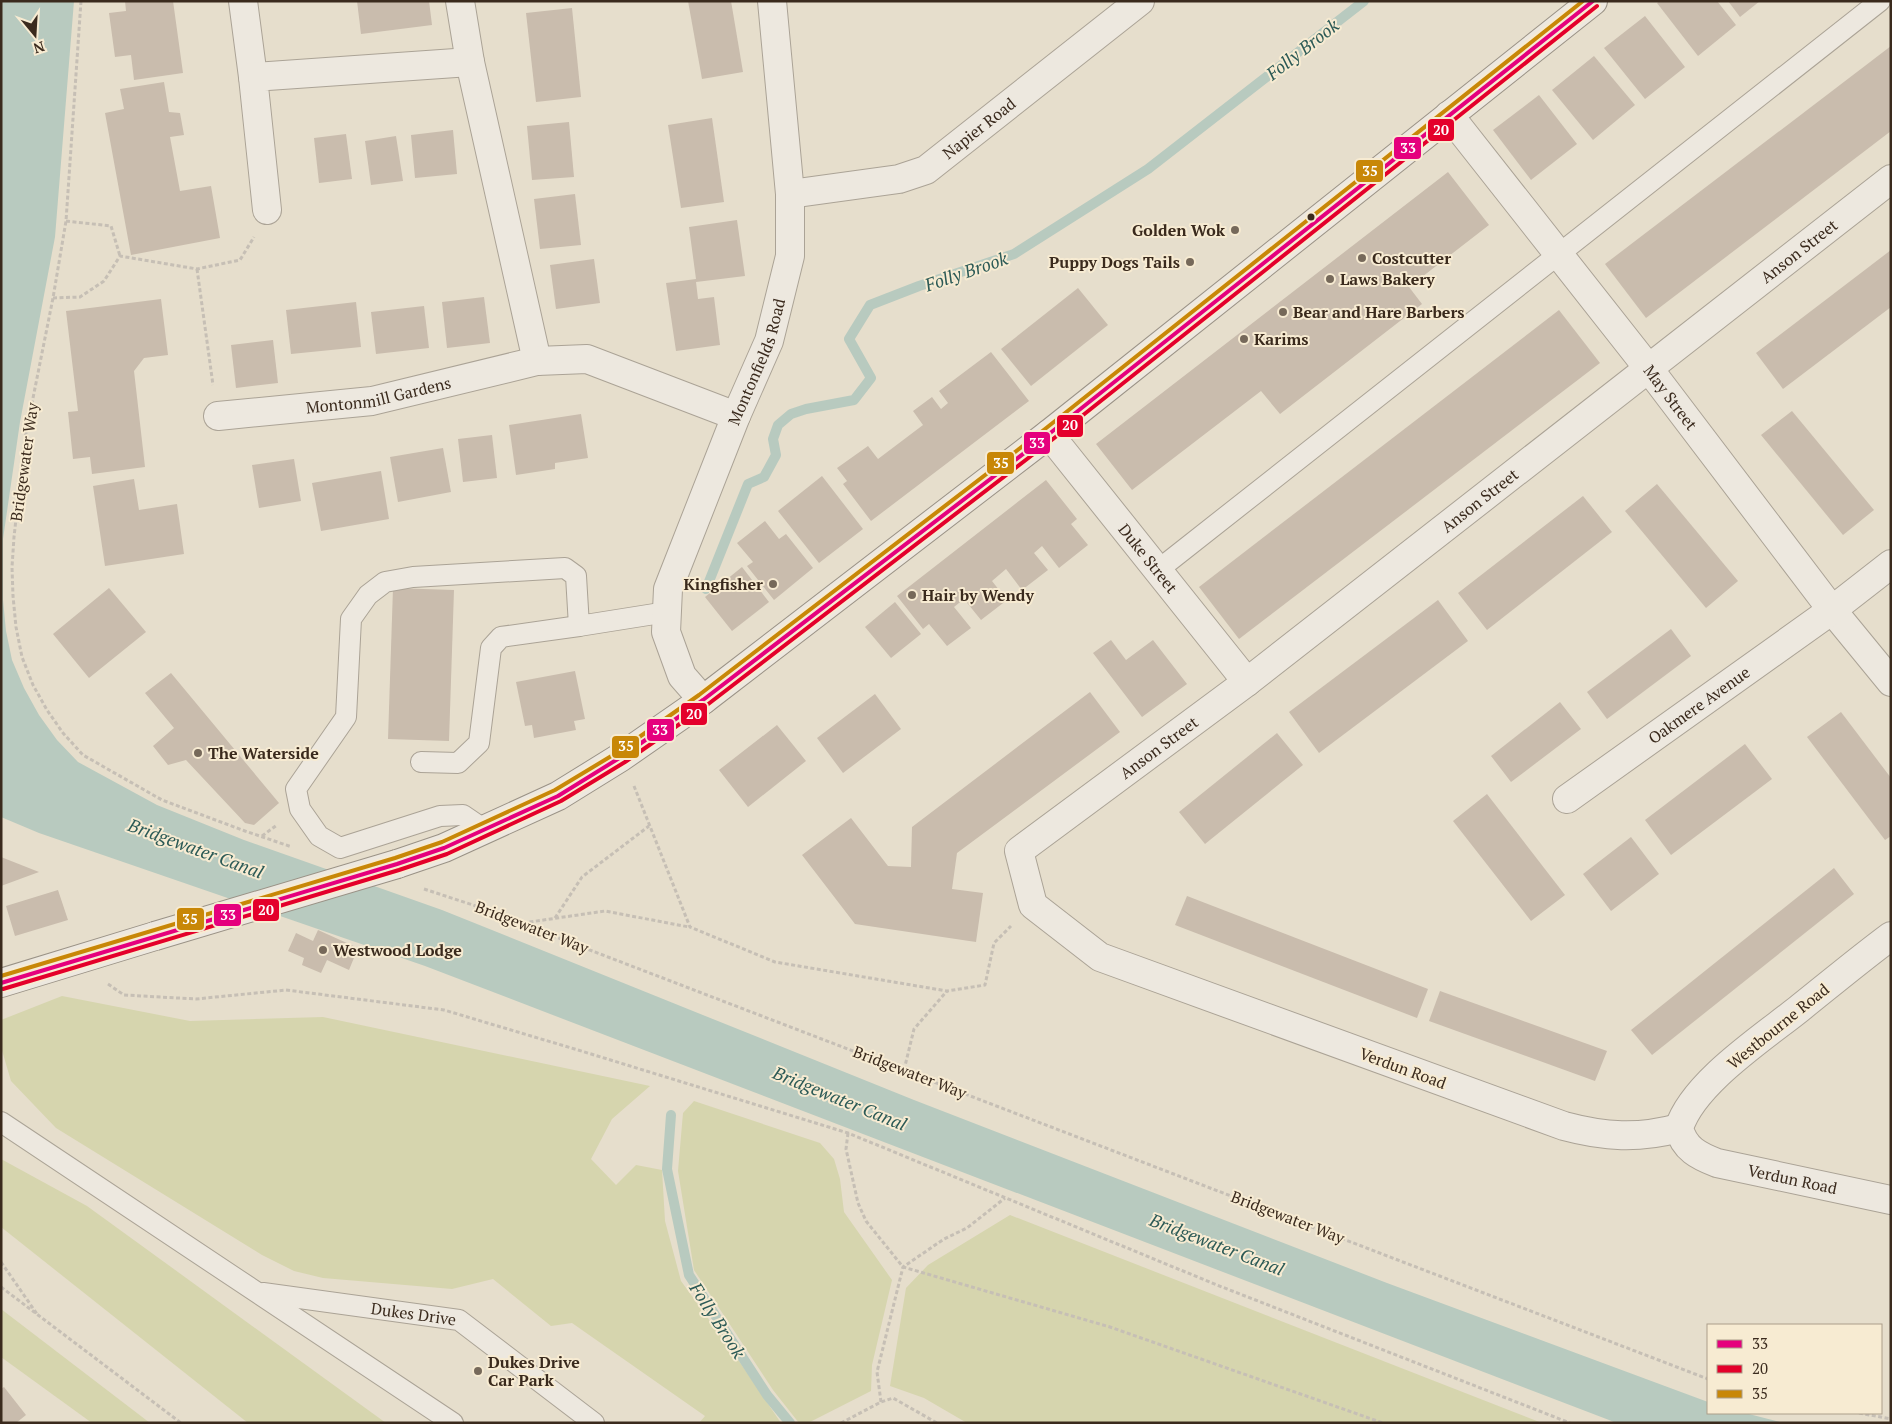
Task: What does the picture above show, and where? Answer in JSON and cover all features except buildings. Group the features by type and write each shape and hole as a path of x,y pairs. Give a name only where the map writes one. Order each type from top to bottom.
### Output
{"street":[{"path":"243,1 267,210"},
{"path":"460,1 470,62 537,361"},
{"name":"Montonfields Road","path":"701,701 682,676 666,632 668,589 736,416 769,341 790,256 790,194 772,1"},
{"name":"Napier Road","path":"790,194 899,178 926,170 1140,1"},
{"path":"1,983 397,864 444,848 558,796 621,757 701,701 1049,434 1593,1"},
{"path":"253,77 470,62"},
{"name":"May Street","path":"1449,115 1649,369 1832,610 1891,682"},
{"name":"Anson Street","path":"1065,816 1247,682 1891,179"},
{"name":"Montonmill Gardens","path":"218,416 372,401 537,361 587,359 736,416"},
{"name":"Duke Street","path":"1049,434 1247,682"},
{"name":"Oakmere Avenue","path":"1567,799 1832,610 1891,564"},
{"name":"Verdun Road","path":"1065,816 1019,851 1033,905 1100,957 1564,1126 1592,1133 1627,1136 1655,1134 1680,1128 1684,1142 1691,1149 1700,1157 1717,1163 1891,1200"},
{"name":"Westbourne Road","path":"1680,1128 1686,1113 1710,1082 1737,1058 1891,936"}],"lane":[{"path":"1158,570 1880,1"},
{"path":"485,830 464,815 440,816 340,848 319,836 300,809 296,789 346,717 351,619 368,595 385,582 413,577 565,568 576,576 579,626"},
{"path":"421,762 458,763 479,743 491,648 501,636 666,612"},
{"name":"Dukes Drive","path":"1,1122 259,1292 453,1423"},
{"name":"Dukes Drive","path":"259,1292 460,1320 594,1423"}],"path":[{"name":"Bridgewater Way","path":"81,1 66,221 53,298 25,438 12,567 16,627 22,657 33,685 46,710 83,755 162,800 297,848"},
{"path":"120,256 196,269 240,260 259,229 267,210"},
{"path":"53,298 80,297 104,281 120,256 112,226 66,221"},
{"path":"196,269 218,416"},
{"path":"636,792 690,927"},
{"path":"554,919 582,877 649,826"},
{"name":"Bridgewater Way","path":"417,887 473,905 1707,1378"},
{"path":"522,924 605,911 690,927 775,962 947,991 985,985 994,943"},
{"path":"71,961 124,995 196,999 286,990 444,1010 848,1134 1217,1285 1570,1423"},
{"path":"904,1070 914,1029 947,991"},
{"path":"848,1134 846,1149 858,1203 866,1221 904,1267 1110,1327 1383,1423"},
{"path":"881,1402 877,1372 904,1267 944,1239 967,1228 1004,1198"},
{"path":"1,1262 39,1316"},
{"path":"1,1287 180,1423"},
{"path":"840,1423 881,1402 893,1398 937,1423"},
{"path":"1864,1414 1891,1419"}],"green space":[{"path":"62,996 190,1021 323,1017 650,1086 612,1119 591,1159 616,1185 636,1165 662,1170 665,1221 681,1281 781,1423 699,1423 705,1416 572,1323 551,1326 493,1279 452,1289 323,1278 294,1271 262,1255 56,1128 11,1081 1,1047 1,1020"},
{"path":"694,1101 820,1143 834,1159 840,1179 844,1212 892,1280 872,1365 871,1391 808,1423 799,1423 773,1390 694,1270 678,1171 683,1113"},
{"path":"1,1159 87,1206 386,1423 248,1423 1,1227"},
{"path":"1010,1215 1542,1423 967,1423 924,1398 890,1386 906,1288 928,1265"},
{"path":"1,1309 150,1423 92,1423 1,1357"}],"water":[{"name":"Bridgewater Canal","path":"1,1 74,1 55,237 20,422 3,539 3,600 6,631 12,660 24,688 39,715 57,740 78,762 157,805 244,840 442,910 914,1100 1387,1283 1707,1402 1707,1414 1749,1414 1784,1423 1616,1423 425,966 39,833 1,817"}],"waterway":[{"name":"Folly Brook","path":"706,589 748,484 764,477 776,455 773,439 778,425 791,414 806,409 854,400 871,378 849,339 870,305 919,286 1014,254 1148,169 1364,1"},
{"name":"Folly Brook","path":"671,1115 667,1169 689,1275 767,1395 790,1423"}],"transit line":[{"name":"35","path":"1,976 395,858 442,842 555,790 618,752 699,695 1045,429 1583,1"},
{"name":"33","path":"1,983 397,864 444,848 558,796 621,757 703,700 1049,434 1593,1"},
{"name":"20","path":"3,989 447,854 561,801 625,762 707,705 1053,439 1597,6"}],"place":[{"name":"Golden Wok","path":"1235,230"},
{"name":"Costcutter","path":"1362,258"},
{"name":"Puppy Dogs Tails","path":"1190,262"},
{"name":"Laws Bakery","path":"1330,279"},
{"name":"Bear and Hare Barbers","path":"1283,312"},
{"name":"Karims","path":"1244,339"},
{"name":"Kingfisher","path":"773,584"},
{"name":"Hair by Wendy","path":"912,595"},
{"name":"The Waterside","path":"198,753"},
{"name":"Westwood Lodge","path":"323,950"},
{"name":"Dukes Drive Car Park","path":"478,1371"}]}
